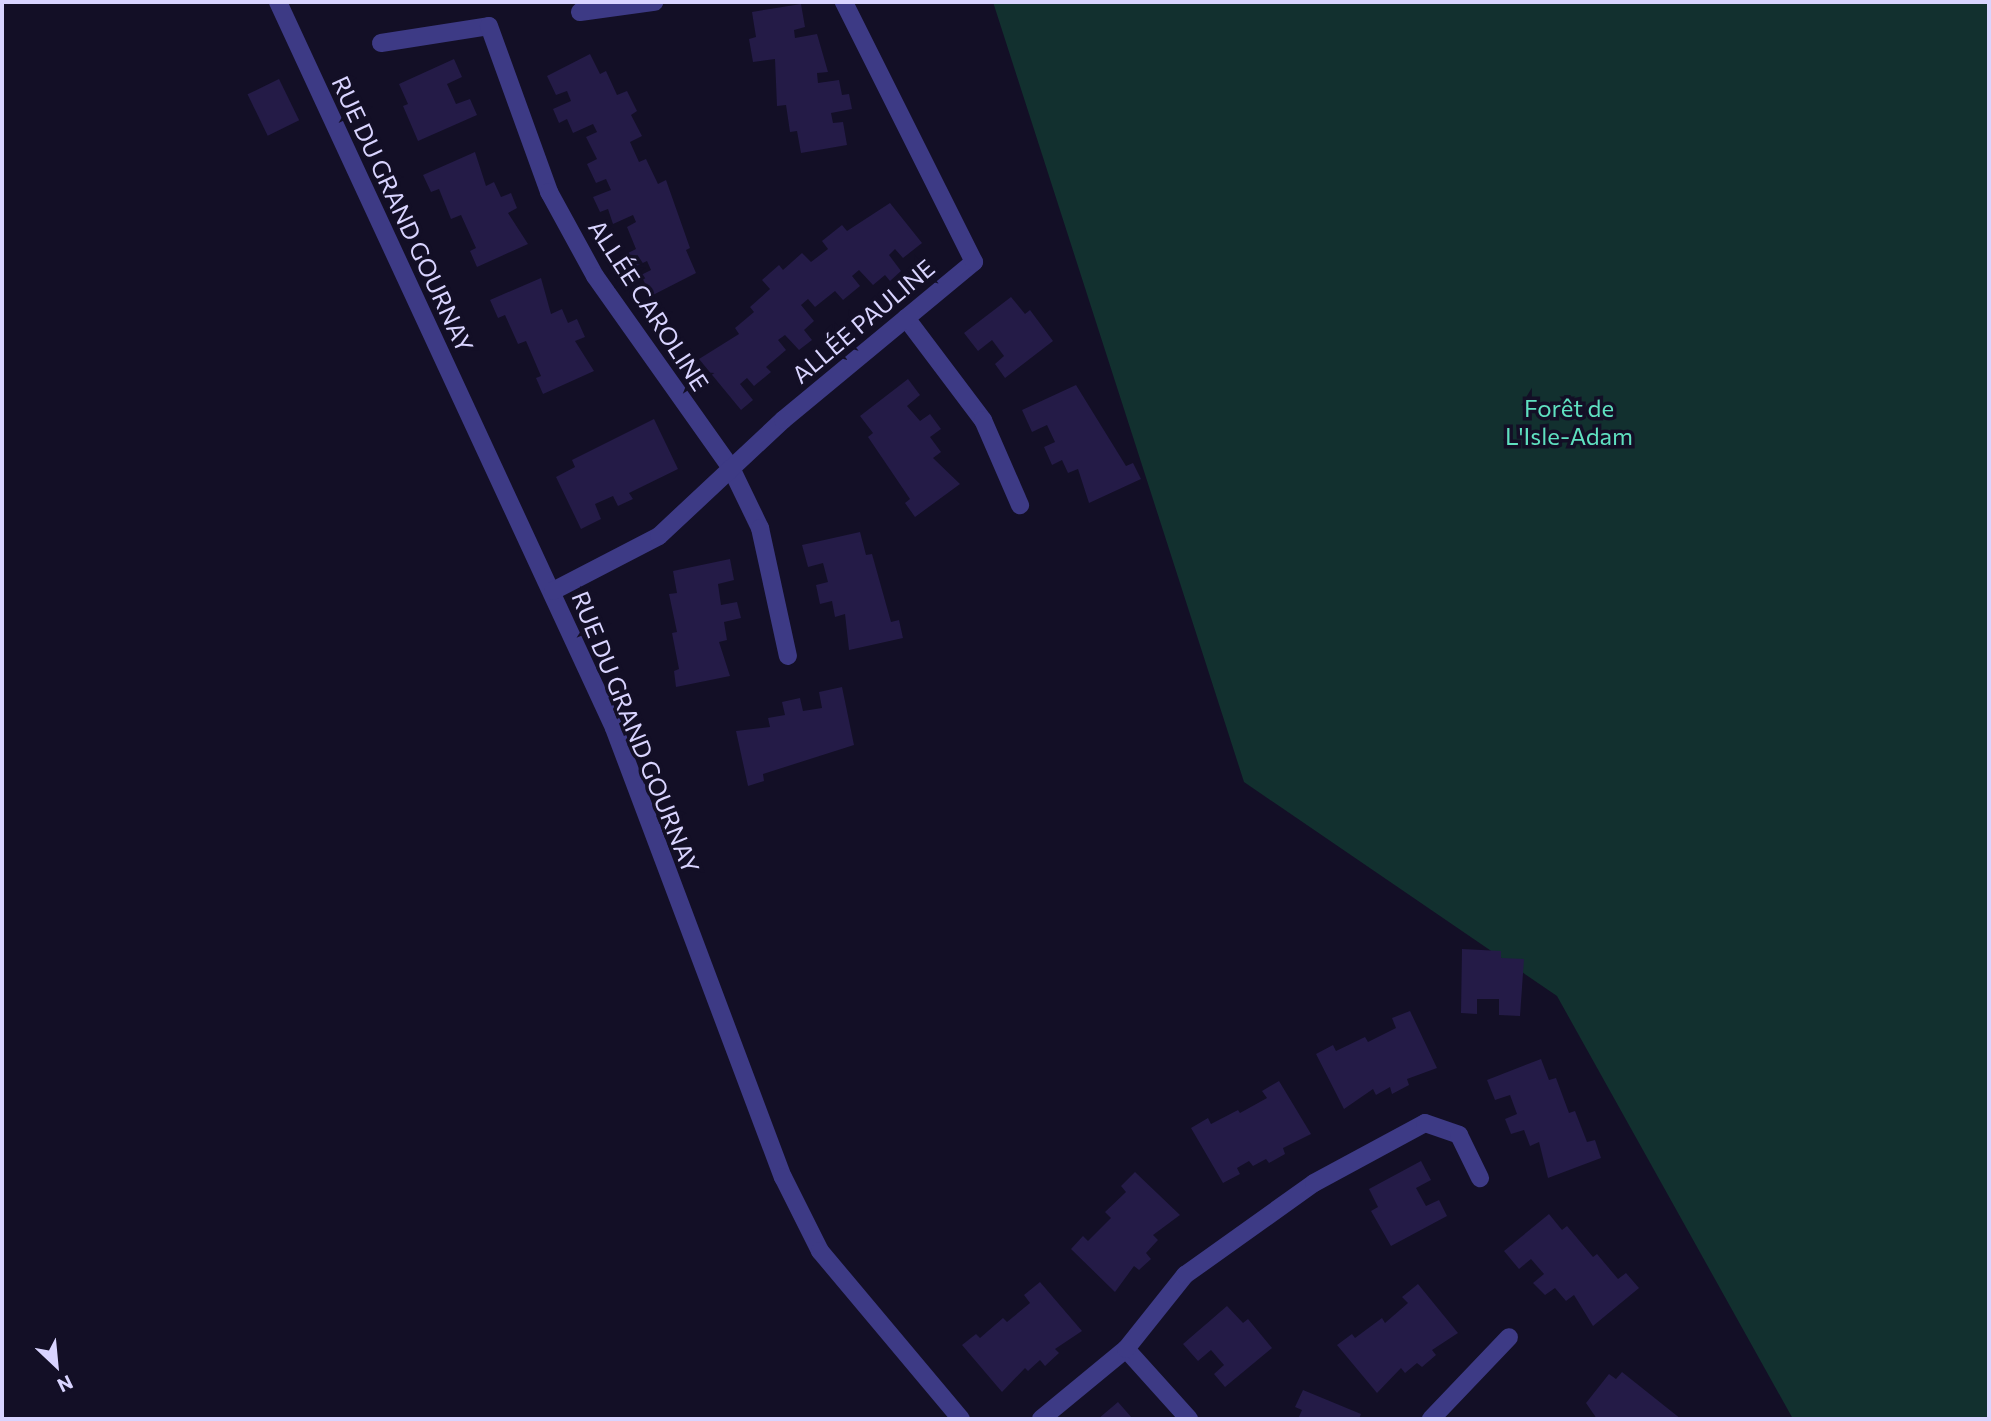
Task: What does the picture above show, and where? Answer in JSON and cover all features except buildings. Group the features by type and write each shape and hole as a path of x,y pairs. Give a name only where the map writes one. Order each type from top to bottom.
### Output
{"street":[{"name":"RUE DU GRAND GOURNAY","path":"278,2 614,727 783,1177 820,1251 961,1419"},
{"path":"580,12 654,2"},
{"name":"ALLÉE PAULINE","path":"553,591 659,536 731,468 974,262 844,2"},
{"name":"ALLÉE CAROLINE","path":"381,43 489,26 549,192 595,276 731,468"},
{"path":"906,317 983,420 1020,505"},
{"path":"731,468 761,528 788,656"},
{"path":"1041,1419 1126,1349 1185,1275 1314,1183 1425,1123 1459,1135 1480,1178"},
{"path":"1431,1419 1509,1337"},
{"path":"1126,1349 1189,1419"}],"green space":[{"name":"Forêt de L'Isle-Adam","path":"993,2 1989,2 1989,1419 1793,1419 1557,996 1244,782"}]}
